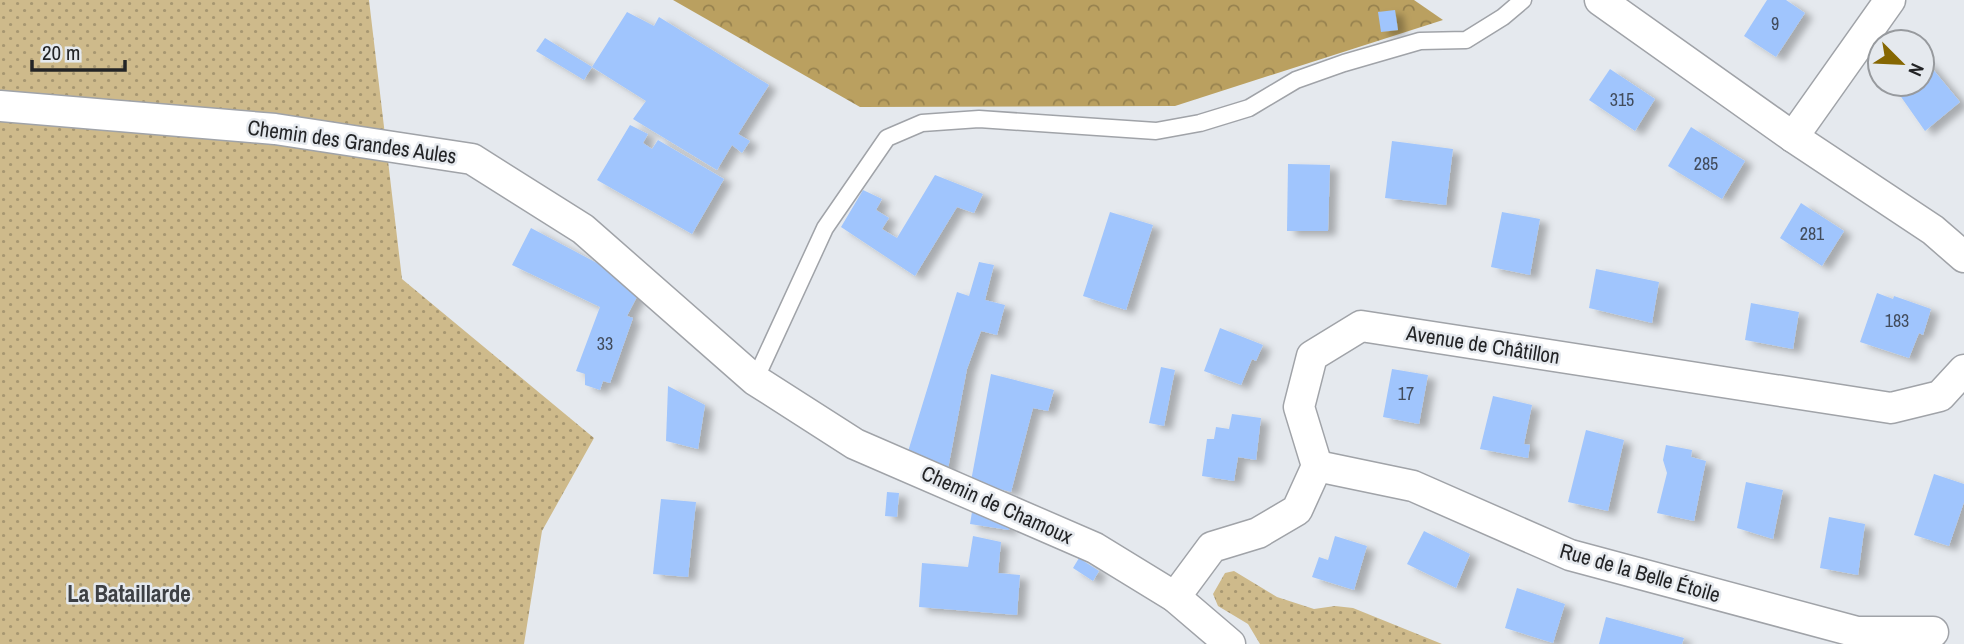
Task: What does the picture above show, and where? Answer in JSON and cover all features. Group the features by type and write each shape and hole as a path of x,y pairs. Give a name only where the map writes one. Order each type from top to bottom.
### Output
{"street":[{"path":"1600,0 1793,137 1933,230 1964,257"},
{"path":"1793,137 1890,0"},
{"name":"Chemin des Grandes Aules","path":"0,106 275,129 472,159 583,229 755,380"},
{"name":"Avenue de Châtillon","path":"1317,466 1299,407 1312,356 1361,326 1891,408 1940,396 1964,370"},
{"name":"Chemin de Chamoux","path":"755,380 855,444 1095,548 1175,597 1230,644"},
{"path":"1175,597 1212,547 1258,533 1297,510 1317,466"},
{"name":"Rue de la Belle Étoile","path":"1317,466 1413,486 1570,555 1857,632 1933,632"}],"lane":[{"path":"755,380 825,228 887,138 922,123 979,119 1156,131 1200,123 1249,108 1296,79 1344,62 1420,41 1466,40 1503,17 1523,0"}],"shaded area":[{"path":"0,0 369,0 402,279 594,438 542,531 524,644 0,644"},
{"path":"1234,571 1277,597 1314,609 1335,606 1353,608 1442,644 1260,644 1248,624 1218,606 1213,594 1225,573"}],"green space":[{"path":"673,0 1414,0 1443,20 1175,106 860,107"}],"building":[{"path":"1767,0 1786,0 1805,13 1776,57 1744,36"},
{"path":"1395,10 1398,30 1381,32 1378,12"},
{"path":"627,12 654,26 659,17 769,85 738,134 750,141 742,153 732,145 717,170 633,119 646,101 592,67"},
{"path":"545,38 592,67 584,80 536,51"},
{"path":"1610,69 1655,99 1635,131 1589,100"},
{"path":"1936,73 1960,102 1925,131 1902,98 1936,98"},
{"path":"630,125 648,134 643,143 652,149 658,140 724,179 692,234 597,180"},
{"path":"1691,127 1745,161 1722,199 1668,166"},
{"path":"1392,141 1453,149 1446,205 1385,198"},
{"path":"1288,164 1330,165 1328,231 1287,231"},
{"path":"935,175 983,194 974,213 957,207 915,276 841,227 863,190 882,199 876,210 889,218 882,229 897,238"},
{"path":"1801,203 1844,231 1822,266 1780,238"},
{"path":"1110,212 1153,225 1126,310 1083,296"},
{"path":"1502,212 1540,219 1530,275 1491,267"},
{"path":"531,228 642,287 627,316 633,318 610,383 603,381 600,390 585,385 585,374 576,371 600,307 512,265"},
{"path":"979,262 994,265 985,300 1005,305 997,335 981,331 967,369 947,474 906,458 957,292 969,296"},
{"path":"1596,269 1659,282 1652,323 1589,308"},
{"path":"1877,293 1931,309 1923,335 1919,333 1909,358 1860,342"},
{"path":"1751,303 1799,312 1793,349 1745,340"},
{"path":"1220,328 1263,345 1256,361 1252,359 1241,385 1204,371"},
{"path":"1161,367 1175,370 1164,426 1149,423"},
{"path":"1392,369 1428,375 1419,424 1383,417"},
{"path":"991,374 1054,390 1048,411 1033,408 1011,492 971,481"},
{"path":"668,386 705,405 698,449 666,441"},
{"path":"1493,396 1532,405 1524,444 1530,445 1528,458 1480,449"},
{"path":"1232,414 1261,418 1256,460 1238,457 1234,481 1202,476 1207,439 1214,439 1216,427 1229,429"},
{"path":"1586,430 1624,440 1608,511 1568,502"},
{"path":"1666,445 1692,450 1691,457 1706,461 1694,521 1657,513 1667,473 1663,460"},
{"path":"1934,474 1964,484 1964,502 1949,546 1914,535"},
{"path":"1746,482 1783,490 1773,539 1737,528"},
{"path":"887,492 899,493 897,517 885,516"},
{"path":"661,499 696,502 688,577 653,574"},
{"path":"973,506 1010,520 1009,530 970,524"},
{"path":"1829,517 1865,524 1858,575 1820,568"},
{"path":"1424,531 1470,554 1456,588 1407,564"},
{"path":"973,536 1001,542 998,573 1020,575 1017,615 919,607 922,563 968,567"},
{"path":"1335,536 1367,546 1354,590 1312,577 1319,557 1328,560"},
{"path":"1079,558 1099,571 1093,581 1073,568"},
{"path":"1517,588 1565,604 1553,643 1505,628"},
{"path":"1606,617 1684,638 1682,644 1599,644"}],"district":[{"name":"La Bataillarde","path":"129,594"}]}
